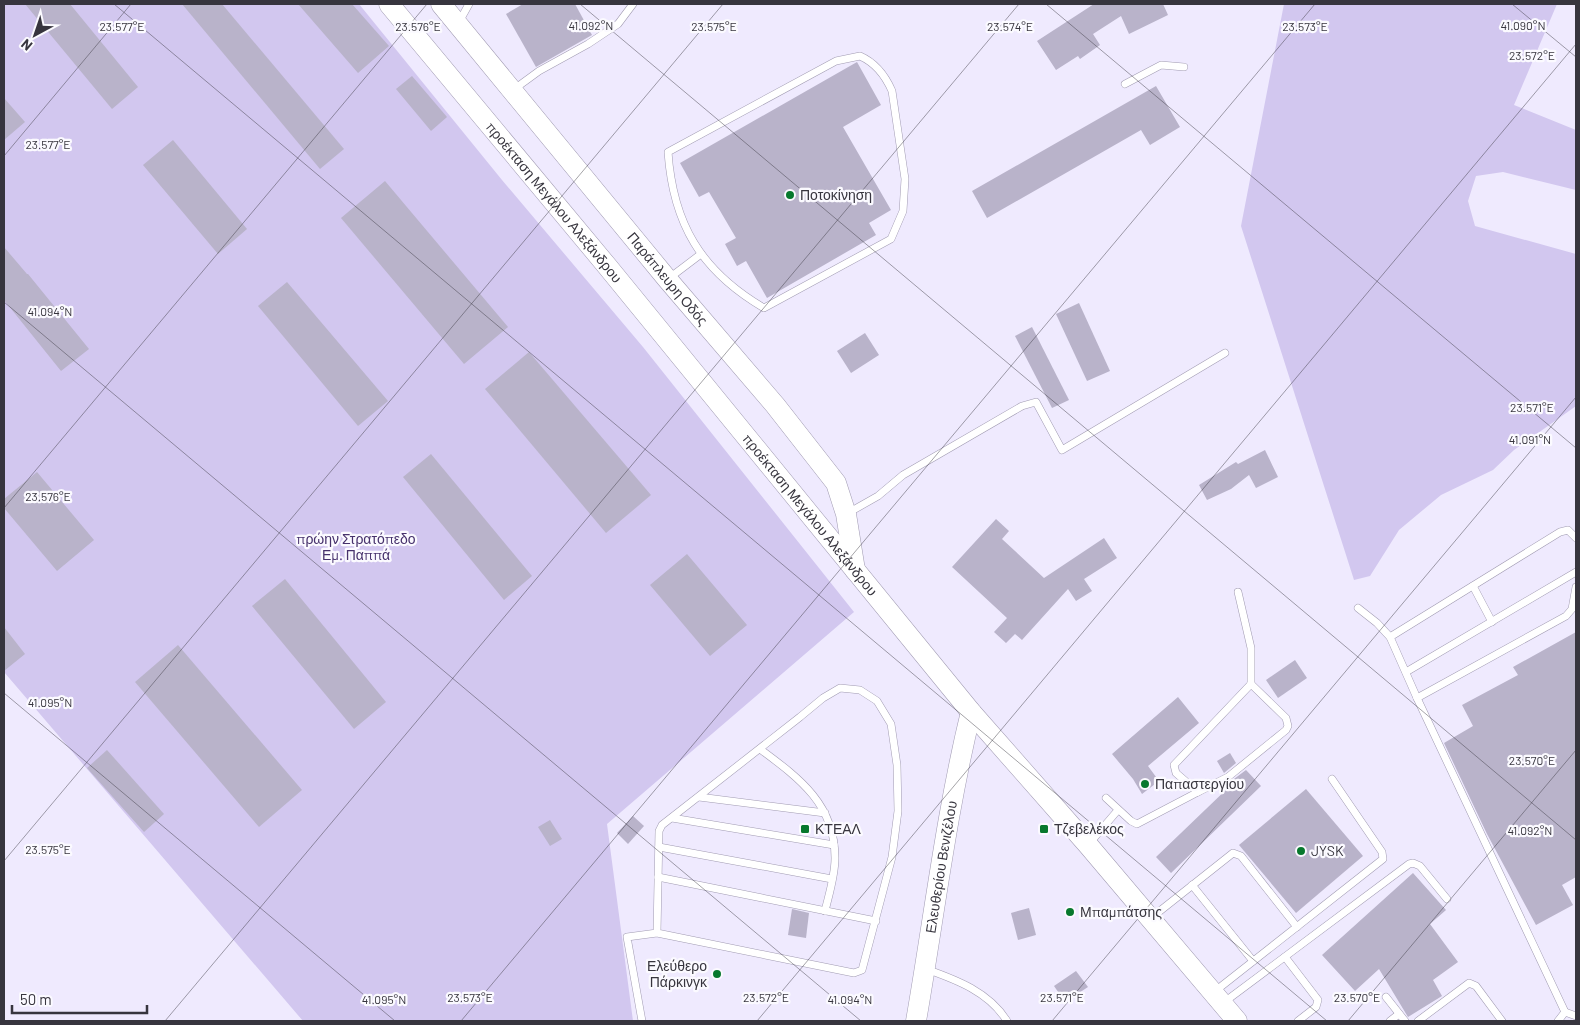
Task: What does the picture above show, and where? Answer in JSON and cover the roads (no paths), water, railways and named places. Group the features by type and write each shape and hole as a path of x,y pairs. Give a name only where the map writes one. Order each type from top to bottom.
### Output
{"main road":[{"name":"προέκταση Μεγάλου Αλεξάνδρου","path":"389,4 607,266 971,712 1088,845 1237,1021"},
{"name":"Παράπλευρη Οδός","path":"441,4 668,280 814,453 836,483 846,514 855,572"},
{"name":"Ελευθερίου Βενιζέλου","path":"916,1021 950,812 960,756 971,712"}],"lane":[{"path":"457,25 469,4"},
{"path":"512,90 539,71 588,44 618,24 634,4"},
{"path":"860,56 882,72 892,91 906,179 903,211 891,239 764,308 729,284 701,254 689,235 674,195 668,152 836,61 860,56"},
{"path":"1125,84 1161,65 1184,67"},
{"path":"668,280 701,254"},
{"path":"846,514 878,496 903,475 1022,406 1036,402 1062,450 1225,353"},
{"path":"1390,637 1560,532 1568,530 1576,538"},
{"path":"1406,672 1576,572"},
{"path":"1473,586 1492,622"},
{"path":"1417,698 1566,616 1572,609 1576,587"},
{"path":"1106,798 1131,821 1137,824 1228,777 1286,730 1288,726 1286,718 1252,684 1251,648 1238,592"},
{"path":"1358,608 1378,623 1390,637 1565,1012 1576,1016"},
{"path":"1198,792 1176,772 1174,765 1176,761 1252,684"},
{"path":"642,1021 627,937 657,933 858,973 864,967 892,857 898,811 897,765 891,724 877,701 860,690 840,688 823,698 660,829 657,933"},
{"path":"760,749 810,789 825,813 834,837 835,859 825,911"},
{"path":"1218,998 1253,961 1383,859 1382,852 1332,779"},
{"path":"698,797 825,813"},
{"path":"1088,845 1118,810"},
{"path":"672,818 834,845"},
{"path":"659,847 832,879"},
{"path":"1151,919 1229,855 1238,853 1297,927"},
{"path":"1218,998 1285,957 1413,863 1420,866 1448,899"},
{"path":"658,877 876,922"},
{"path":"1192,885 1253,961"},
{"path":"1285,957 1318,1000 1316,1008 1298,1021"},
{"path":"925,969 958,980 986,997 1007,1021"},
{"path":"1418,1021 1469,983 1476,986 1502,1021"},
{"path":"1386,997 1405,1021"},
{"path":"1558,1021 1565,1012"},
{"path":"1390,1021 1399,1014"}],"place":[{"name":"Ποτοκίνηση","path":"790,195"},
{"name":"Παπαστεργίου","path":"1145,784"},
{"name":"ΚΤΕΑΛ","path":"805,829"},
{"name":"Τζεβελέκος","path":"1044,829"},
{"name":"JYSK","path":"1301,851"},
{"name":"Μπαμπάτσης","path":"1070,912"},
{"name":"Ελεύθερο Πάρκινγκ","path":"717,974"}],"park label":[{"name":"πρώην Στρατόπεδο Εμ. Παππά","path":"356,548"}]}
